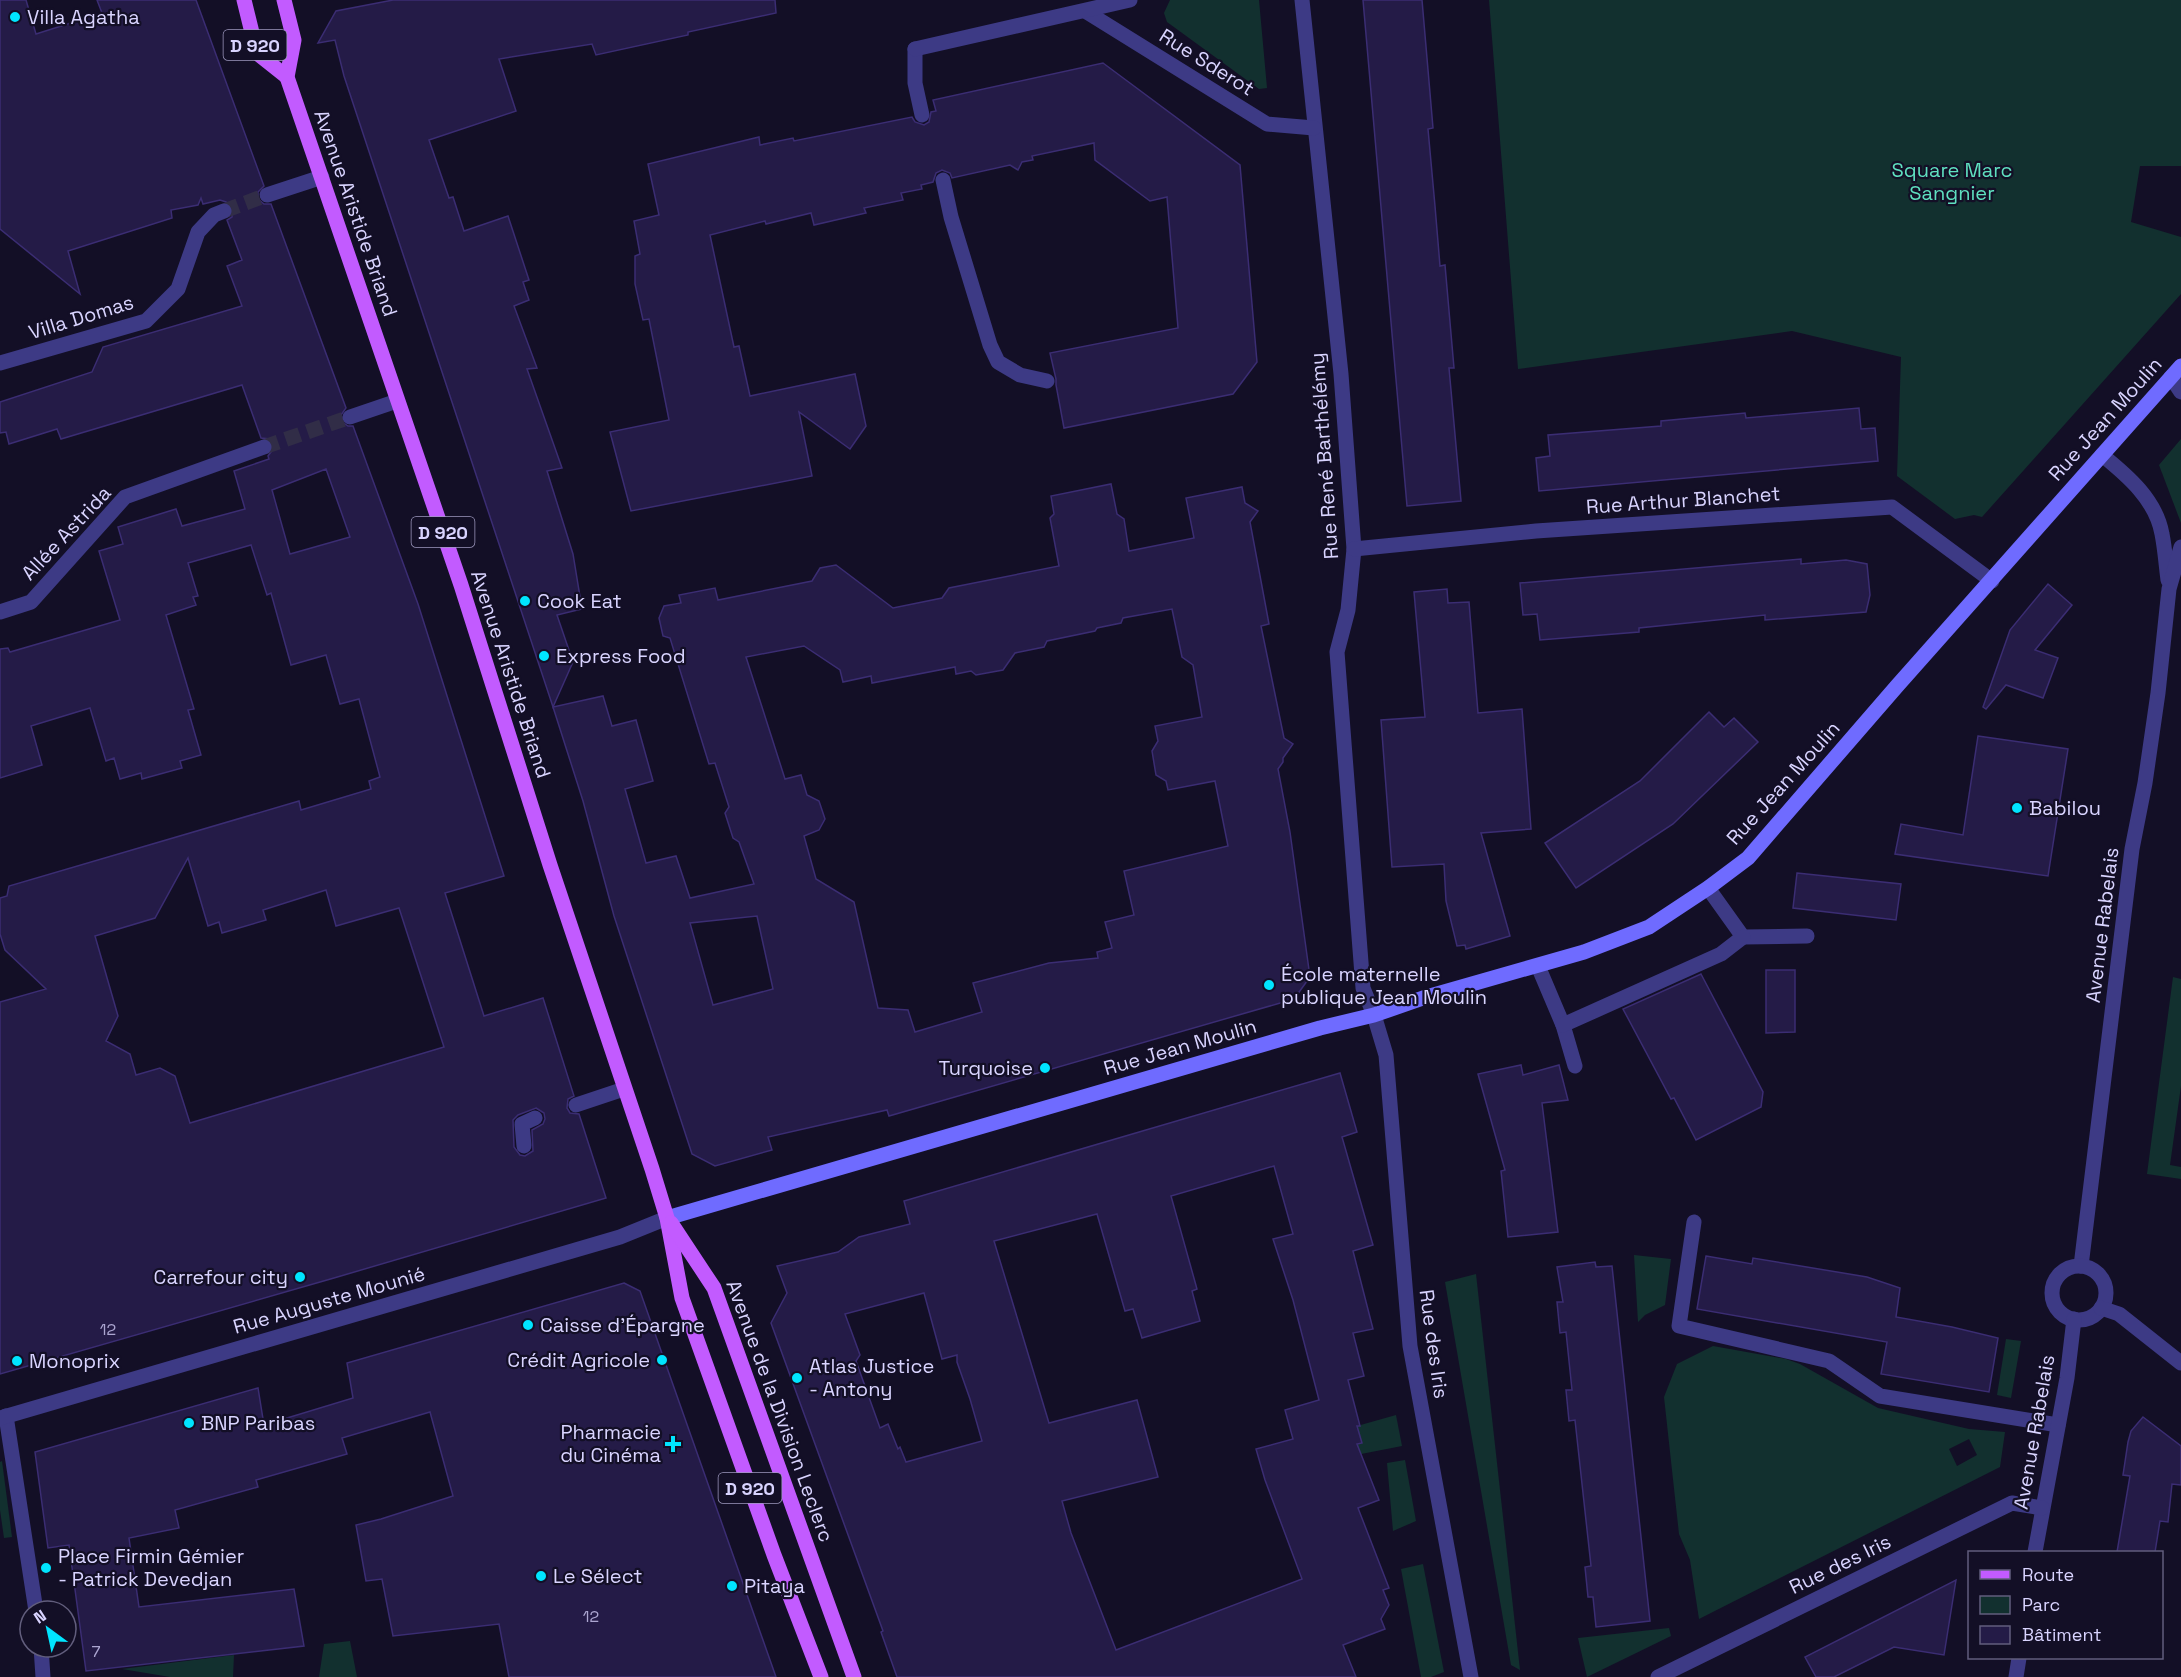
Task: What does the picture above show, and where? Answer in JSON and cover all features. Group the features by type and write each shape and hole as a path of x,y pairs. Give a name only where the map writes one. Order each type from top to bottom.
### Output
{"main road":[{"name":"D 920","path":"244,0 257,53 287,77 294,40 284,0"},
{"name":"Avenue Aristide Briand","path":"287,77 461,585 550,865 667,1218"},
{"name":"Rue Jean Moulin","path":"667,1218 1320,1028 1374,1015 1416,1000 1584,952 1649,927 1748,858 1897,686 2176,372"},
{"name":"D 920","path":"667,1218 682,1298 774,1555 821,1677"},
{"name":"Avenue de la Division Leclerc","path":"667,1218 714,1288 854,1677"}],"street":[{"path":"922,115 915,83 915,49 1130,0"},
{"name":"Rue René Barthélémy","path":"1302,0 1341,374 1354,549 1348,610 1337,652 1363,988 1374,1015"},
{"name":"Rue Sderot","path":"1085,11 1268,124 1314,128"},
{"path":"267,195 322,177"},
{"path":"943,180 954,227 990,345 998,362 1020,375 1047,381"},
{"name":"Villa Domas","path":"0,363 146,321 178,290 198,232 214,215 224,211"},
{"path":"2176,372 2181,392"},
{"path":"350,417 398,401"},
{"name":"Allée Astrida","path":"0,612 31,602 125,497 264,447"},
{"name":"Avenue Rabelais","path":"2102,455 2130,477 2153,508 2162,532 2169,589"},
{"name":"Rue Arthur Blanchet","path":"1354,549 1536,531 1892,507 1992,580"},
{"name":"Avenue Rabelais","path":"2081,1266 2132,849 2145,783 2158,693 2169,589 2181,548"},
{"path":"1708,888 1743,937"},
{"path":"1563,1025 1721,954 1743,937 1807,936"},
{"path":"1538,966 1563,1025 1575,1066"},
{"name":"Rue des Iris","path":"1374,1015 1386,1055 1410,1346 1471,1677"},
{"path":"576,1105 624,1089"},
{"path":"524,1146 522,1124 535,1118"},
{"name":"Rue Auguste Mounié","path":"3,1417 620,1237 667,1218"},
{"path":"1694,1222 1679,1326 1829,1361 1880,1396 2058,1425"},
{"path":"2081,1266 2091,1270 2103,1282 2105,1291 2101,1308 2088,1319 2074,1319 2062,1315 2056,1308 2052,1292 2058,1275 2081,1266"},
{"path":"2101,1308 2119,1314 2181,1363"},
{"name":"Avenue Rabelais","path":"2035,1551 2067,1378 2074,1319"},
{"path":"3,1417 34,1599"},
{"name":"Rue des Iris","path":"1658,1677 2012,1503 2042,1508"},
{"path":"42,1659 43,1677"},
{"path":"2016,1677 2019,1659"}],"green space":[{"path":"1170,0 1259,0 1267,88 1259,89 1167,22 1164,13"},
{"name":"Square Marc Sangnier","path":"1489,0 2181,0 2181,166 2140,166 2131,222 2181,237 2181,294 1982,517 1974,515 1955,519 1897,476 1901,357 1792,331 1518,369"},
{"path":"2181,439 2181,523 2159,465"},
{"path":"2173,977 2181,979 2181,1086 2170,1165 2181,1167 2181,1179 2147,1174"},
{"path":"1634,1255 1671,1259 1665,1305 1645,1315 1638,1322"},
{"path":"1476,1274 1520,1670 1511,1665 1445,1282"},
{"path":"2006,1339 2021,1341 2011,1398 1997,1395"},
{"path":"1713,1346 1786,1359 1800,1364 1878,1408 1969,1429 2005,1432 2000,1467 1699,1619 1690,1560 1679,1534 1664,1397 1677,1364","holes":["1969,1439 1977,1455 1957,1466 1949,1449"]},
{"path":"1396,1415 1402,1446 1356,1455 1354,1444 1357,1426"},
{"path":"1405,1460 1416,1521 1393,1531 1387,1463"},
{"path":"2,1461 12,1537 4,1538 0,1510 0,1462"},
{"path":"1423,1564 1444,1672 1431,1677 1421,1677 1401,1569"},
{"path":"1669,1628 1671,1636 1587,1677 1578,1638"},
{"path":"350,1641 357,1677 319,1677 324,1644"},
{"path":"234,1655 233,1677 170,1677 122,1669"}],"building":[{"path":"0,0 26,0 36,34 102,13 97,0 196,0 264,186 258,192 258,199 264,204 271,204 346,408 341,415 341,421 348,426 353,426 418,604 504,876 445,893 484,1016 543,998 574,1096 568,1099 567,1108 570,1113 579,1114 606,1198 0,1374 0,1002 46,989 5,950 0,934 0,898 7,896 9,886 299,801 301,810 371,789 369,781 380,777 359,699 340,704 326,655 291,665 271,593 267,595 251,545 188,563 198,596 193,597 196,605 166,615 194,709 188,710 201,755 180,761 182,768 142,779 141,773 120,779 114,758 106,761 90,708 31,726 42,765 0,778 0,649 8,648 10,652 120,620 99,551 123,544 118,527 176,509 182,526 245,509 234,471 269,459 268,456 274,448 270,439 261,438 242,385 61,439 57,429 9,444 6,432 0,433 0,402 92,372 103,347 242,306 227,266 242,260 227,220 232,217 233,208 220,200 203,204 201,198 198,205 171,210 172,218 68,251 80,294 0,229","holes":["326,469 350,537 290,554 272,490","188,858 208,926 219,922 222,933 266,920 263,910 326,890 336,926 399,908 444,1047 190,1123 175,1076 160,1068 136,1075 130,1054 106,1041 118,1016 95,936 155,918","536,1108 544,1113 543,1124 532,1130 533,1151 525,1156 520,1155 514,1147 513,1120 518,1115"]},
{"path":"393,0 775,0 776,13 596,55 592,44 499,59 516,111 429,140 449,198 453,197 464,231 508,216 529,280 523,282 529,300 514,306 537,368 527,369 562,468 547,471 573,554 582,609 557,615 573,662 553,707 344,76 335,40 318,43 336,11"},
{"path":"1363,0 1422,0 1433,128 1428,129 1440,266 1445,265 1454,368 1449,368 1461,501 1407,506"},
{"path":"1103,63 1240,165 1257,362 1233,394 1064,428 1050,353 1178,328 1167,197 1150,201 1095,160 1094,143 1032,156 1033,160 1022,162 1018,170 1010,165 952,178 950,173 942,170 936,173 933,182 921,185 922,189 901,193 903,200 864,208 866,213 814,225 811,213 766,224 765,221 710,235 734,347 739,346 750,396 855,374 866,426 850,449 799,412 812,476 631,511 610,432 669,420 649,319 643,320 635,284 635,256 640,254 634,221 659,215 648,164 759,137 760,145 793,138 794,141 912,117 915,122 924,125 929,122 931,112 936,111 933,100"},
{"path":"1859,408 1861,429 1875,428 1878,461 1539,491 1536,458 1550,456 1548,435 1661,426 1661,421 1745,413 1746,418"},
{"path":"1111,484 1117,514 1124,519 1129,551 1194,538 1186,498 1242,487 1245,503 1258,511 1250,522 1269,624 1261,626 1284,738 1293,744 1278,769 1290,832 1310,977 1294,999 889,1116 887,1110 768,1137 772,1150 715,1166 692,1154 614,916 583,801 553,707 603,696 612,726 636,720 653,781 625,789 646,863 676,856 690,898 754,884 739,842 733,838 725,813 729,807 715,763 709,764 670,638 663,636 659,618 664,606 681,603 679,595 715,588 718,600 812,581 820,568 836,565 893,608 942,598 949,588 1059,566 1050,518 1054,514 1051,496","holes":["1172,609 1182,657 1193,665 1202,717 1155,726 1158,741 1152,751 1156,775 1166,781 1168,790 1215,781 1228,846 1124,871 1134,915 1105,922 1112,948 1097,952 1098,958 1049,963 973,983 982,1012 915,1032 908,1010 878,1008 854,902 816,879 804,836 819,830 825,819 819,801 807,795 801,775 785,779 746,657 804,646 840,670 843,682 871,676 872,683 955,667 956,674 971,671 976,675 1003,670 1015,653 1044,647 1047,641 1095,631 1097,628 1121,623 1123,618","757,916 773,989 713,1005 690,923"]},
{"path":"1801,559 1801,564 1846,560 1867,564 1870,595 1866,612 1765,620 1765,615 1639,628 1639,632 1540,640 1537,614 1523,615 1520,583"},
{"path":"2048,584 2072,605 2035,650 2058,658 2043,698 2006,685 1986,709 1983,707 2010,630"},
{"path":"1447,589 1448,603 1469,602 1478,713 1522,709 1531,829 1481,833 1510,936 1466,949 1465,945 1457,946 1446,901 1444,864 1392,867 1381,720 1425,717 1414,592"},
{"path":"1709,712 1724,727 1734,718 1758,742 1673,824 1576,888 1545,843 1640,781"},
{"path":"1978,736 2068,749 2048,876 1895,854 1901,824 1963,835"},
{"path":"1797,873 1901,884 1896,920 1793,908"},
{"path":"1766,970 1795,970 1795,1032 1766,1033"},
{"path":"1701,974 1763,1092 1761,1107 1696,1140 1674,1098 1671,1099 1623,1009"},
{"path":"1521,1065 1523,1075 1559,1065 1568,1100 1542,1103 1558,1232 1508,1237 1501,1171 1505,1170 1478,1074"},
{"path":"1340,1073 1357,1132 1342,1137 1373,1245 1353,1251 1373,1329 1353,1333 1364,1376 1348,1380 1360,1426 1357,1426 1362,1443 1357,1444 1379,1500 1358,1508 1389,1588 1383,1590 1389,1605 1381,1619 1385,1629 1343,1645 1356,1677 897,1677 881,1632 883,1631 771,1323 787,1293 777,1266 838,1252 859,1237 910,1224 904,1201","holes":["1274,1166 1293,1234 1273,1239 1293,1300 1319,1400 1285,1410 1293,1439 1256,1449 1265,1480 1302,1579 1116,1650 1071,1533 1062,1501 1158,1477 1137,1400 1049,1423 994,1241 1097,1214 1125,1311 1133,1309 1142,1338 1200,1321 1192,1291 1197,1289 1171,1196","924,1293 942,1359 957,1355 957,1362 982,1441 906,1462 888,1424 880,1428 856,1361 860,1355 845,1314"]},
{"path":"1706,1256 1752,1264 1753,1258 1867,1277 1900,1288 1896,1317 1998,1338 1989,1392 1881,1374 1887,1342 1697,1309"},
{"path":"1595,1262 1596,1267 1612,1266 1650,1621 1596,1627 1593,1597 1588,1597 1585,1567 1591,1566 1575,1420 1569,1421 1566,1390 1572,1390 1566,1332 1560,1333 1557,1302 1563,1302 1557,1267"},
{"path":"624,1283 640,1291 776,1677 509,1677 499,1624 393,1636 382,1579 366,1581 356,1525 453,1496 430,1412 342,1438 347,1454 256,1480 258,1487 175,1510 179,1528 129,1538 139,1607 294,1589 304,1646 86,1671 69,1545 48,1548 35,1452 258,1388 264,1425 353,1398 347,1363"},
{"path":"2143,1417 2181,1446 2181,1485 2172,1484 2168,1522 2160,1521 2155,1551 2117,1551 2130,1476 2123,1475 2131,1431"},
{"path":"1956,1580 1944,1655 1894,1647 1834,1677 1816,1677 1805,1657"}],"tunnel":[{"path":"224,211 267,195"},
{"path":"264,447 350,417"}],"place":[{"name":"Villa Agatha","path":"15,17"},
{"name":"Cook Eat","path":"525,601"},
{"name":"Express Food","path":"544,656"},
{"name":"Babilou","path":"2017,808"},
{"name":"École maternelle publique Jean Moulin","path":"1269,985"},
{"name":"Turquoise","path":"1045,1068"},
{"name":"Carrefour city","path":"300,1277"},
{"name":"Caisse d'Épargne","path":"528,1325"},
{"name":"Crédit Agricole","path":"662,1360"},
{"name":"Monoprix","path":"17,1361"},
{"name":"Atlas Justice - Antony","path":"797,1378"},
{"name":"BNP Paribas","path":"189,1423"},
{"name":"Pharmacie du Cinéma","path":"673,1444"},
{"name":"Place Firmin Gémier - Patrick Devedjan","path":"46,1568"},
{"name":"Le Sélect","path":"541,1576"},
{"name":"Pitaya","path":"732,1586"}]}
